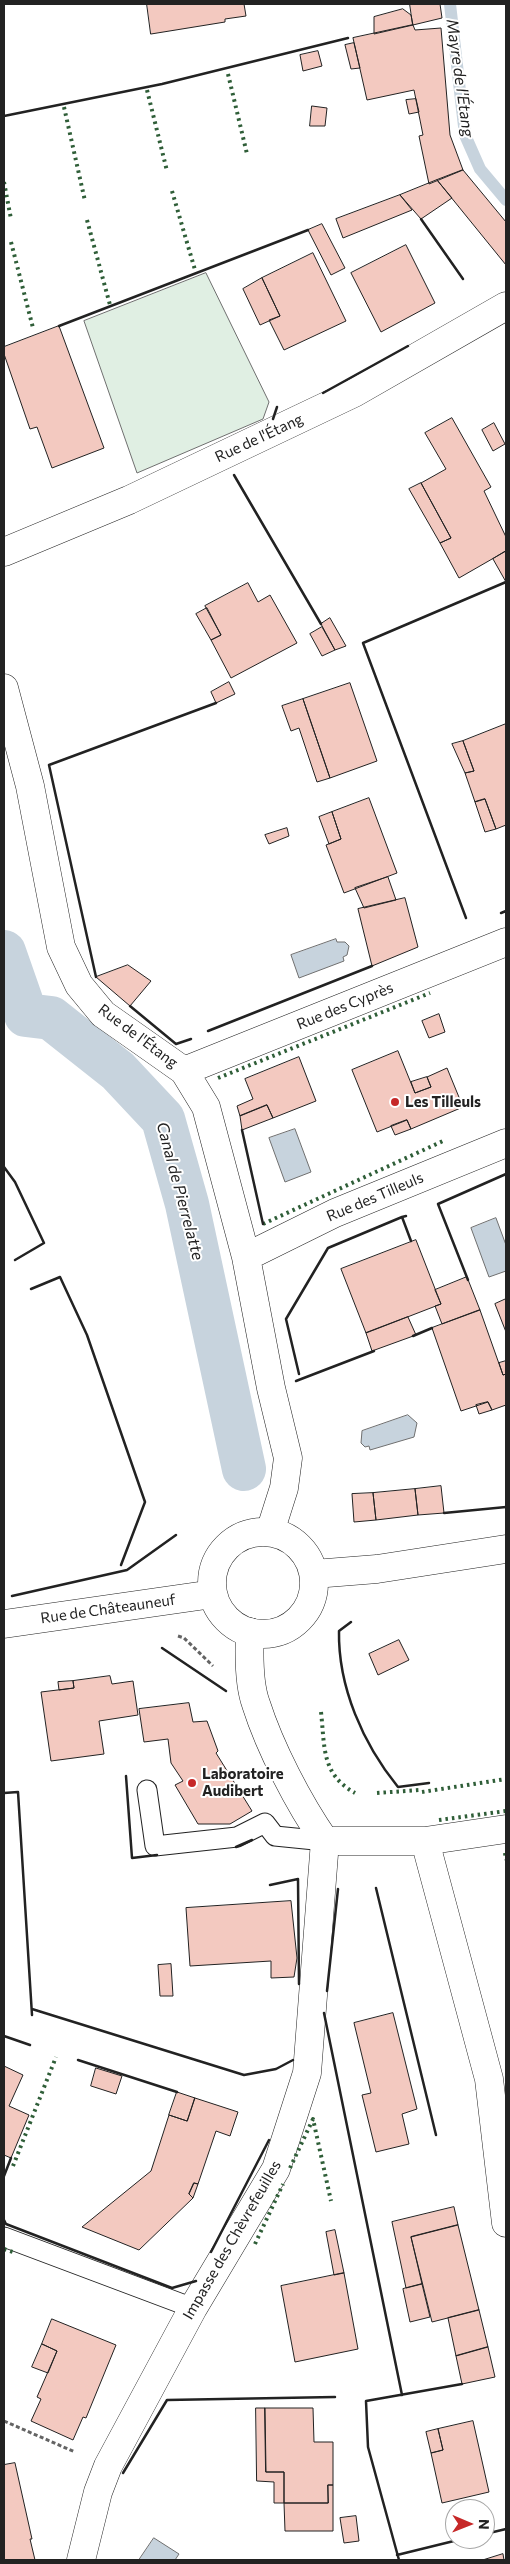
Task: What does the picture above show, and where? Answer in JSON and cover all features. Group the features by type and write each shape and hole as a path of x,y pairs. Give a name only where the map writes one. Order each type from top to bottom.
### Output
{"street":[{"name":"Rue de l'Étang","path":"4,552 129,500 354,393 506,306"},
{"name":"Rue de l'Étang","path":"4,688 30,786 61,947 79,985 103,1014 184,1071 206,1107 246,1257 271,1388 288,1458 284,1488 270,1532"},
{"name":"Rue des Cyprès","path":"184,1071 506,942"},
{"name":"Rue des Tilleuls","path":"246,1257 335,1213 506,1142"},
{"path":"254,1532 270,1532 285,1537 299,1546 308,1559 314,1574 312,1595 304,1613 289,1627 270,1634 250,1632 233,1624 220,1611 213,1594 212,1578 216,1562 225,1548 238,1538 254,1532"},
{"path":"314,1574 377,1568 506,1549"},
{"name":"Rue de Châteauneuf","path":"4,1624 213,1594"},
{"path":"250,1632 249,1652 255,1703 305,1810 325,1841 425,1841 506,1829"},
{"name":"Impasse des Chèvrefeuilles","path":"81,2560 98,2492 108,2466 193,2308 276,2169 307,2073 325,1841"},
{"path":"425,1841 489,2079 506,2223"}],"lane":[{"path":"147,1790 155,1846 238,1837 264,1823 275,1836 325,1841"},
{"path":"4,2237 193,2308"}],"path":[{"path":"170,1634 184,1638 219,1671"},
{"path":"4,2421 108,2466"}],"green space":[{"path":"206,273 269,402 263,419 137,473 84,321"}],"shaded area":[{"path":"336,939 337,942 345,942 349,946 347,955 343,957 344,961 299,978 291,955"},
{"path":"295,1129 311,1172 285,1182 269,1138"},
{"path":"496,1218 506,1245 506,1271 489,1277 471,1228"},
{"path":"408,1415 417,1423 414,1437 370,1450 369,1446 365,1447 361,1443 362,1431"},
{"path":"154,2538 179,2554 175,2560 139,2560"}],"building":[{"path":"147,4 244,4 246,16 225,19 225,22 151,34"},
{"path":"410,4 440,4 442,18 413,25"},
{"path":"403,9 411,15 413,25 374,34 374,17"},
{"path":"413,25 415,30 441,28 450,135 463,170 429,184 419,136 423,135 414,90 367,100 353,38"},
{"path":"354,43 360,68 351,69 345,45"},
{"path":"318,51 322,66 303,71 300,55"},
{"path":"416,99 419,112 409,114 406,100"},
{"path":"312,106 327,108 325,126 310,126"},
{"path":"463,170 506,222 506,265 437,180"},
{"path":"437,180 452,198 421,219 400,195"},
{"path":"400,195 412,210 343,238 336,219"},
{"path":"322,224 345,268 331,275 308,230"},
{"path":"406,245 435,303 381,332 351,273"},
{"path":"313,253 346,321 284,350 269,320 280,316 262,278"},
{"path":"262,278 280,316 260,325 243,289"},
{"path":"59,326 104,448 52,468 37,427 30,429 4,354 4,347"},
{"path":"452,418 491,487 484,491 506,537 506,551 459,578 440,543 451,538 421,483 446,469 425,433"},
{"path":"494,423 505,444 493,451 482,430"},
{"path":"421,483 451,538 440,543 409,489"},
{"path":"506,551 506,582 493,559"},
{"path":"248,583 258,602 270,595 297,643 231,678 211,640 221,635 205,606"},
{"path":"207,608 221,635 211,640 196,614"},
{"path":"330,618 346,646 335,650 321,624"},
{"path":"322,627 335,650 322,656 310,634"},
{"path":"229,682 235,694 216,703 211,692"},
{"path":"350,683 377,761 330,778 303,699"},
{"path":"303,699 330,778 317,782 299,728 291,731 282,706"},
{"path":"506,724 506,825 496,829 485,799 475,802 465,773 474,771 463,741"},
{"path":"463,741 474,771 465,773 452,744"},
{"path":"369,798 397,873 344,893 326,845 341,839 332,812"},
{"path":"485,799 496,829 485,832 475,802"},
{"path":"332,812 341,839 329,844 319,817"},
{"path":"287,828 289,836 269,844 265,835"},
{"path":"388,877 396,900 364,908 355,888"},
{"path":"405,898 418,947 372,966 358,909"},
{"path":"128,965 151,981 130,1006 96,977"},
{"path":"439,1014 445,1032 429,1038 422,1021"},
{"path":"398,1051 415,1093 431,1087 427,1077 447,1068 463,1107 411,1129 407,1120 377,1132 352,1070"},
{"path":"299,1057 316,1101 273,1118 267,1105 240,1116 237,1106 253,1099 245,1079"},
{"path":"427,1077 431,1087 415,1093 411,1082"},
{"path":"267,1105 273,1118 242,1130 240,1116"},
{"path":"407,1120 411,1129 395,1135 391,1126"},
{"path":"416,1240 441,1304 366,1333 341,1269"},
{"path":"467,1277 480,1310 442,1324 435,1306 441,1304 435,1290"},
{"path":"506,1299 506,1332 495,1304"},
{"path":"480,1310 503,1375 506,1374 506,1405 492,1410 488,1402 461,1411 432,1328"},
{"path":"408,1317 416,1335 372,1351 366,1333"},
{"path":"506,1361 506,1374 503,1375 499,1363"},
{"path":"488,1402 492,1410 479,1414 476,1405"},
{"path":"441,1486 444,1513 418,1515 415,1489"},
{"path":"415,1489 418,1515 376,1520 373,1493"},
{"path":"373,1493 376,1520 354,1522 352,1494"},
{"path":"399,1640 409,1660 378,1675 369,1654"},
{"path":"110,1676 112,1684 133,1681 138,1715 99,1721 104,1754 51,1761 41,1692 74,1688 73,1681"},
{"path":"73,1681 74,1688 59,1690 58,1682"},
{"path":"189,1703 193,1722 207,1721 218,1751 216,1753 252,1811 230,1824 198,1824 175,1785 183,1781 171,1763 168,1739 144,1742 139,1709"},
{"path":"291,1901 297,1958 294,1977 271,1978 271,1961 190,1966 186,1908"},
{"path":"171,1964 173,1996 160,1996 158,1965"},
{"path":"393,2013 417,2109 402,2114 409,2144 376,2152 362,2095 371,2093 354,2023"},
{"path":"4,2066 23,2075 9,2106 29,2115 11,2158 4,2155"},
{"path":"96,2068 122,2076 116,2094 91,2086"},
{"path":"177,2092 195,2098 187,2121 169,2115"},
{"path":"195,2098 238,2112 230,2136 216,2131 198,2184 194,2183 189,2194 193,2198 139,2250 82,2227 151,2171 169,2115 187,2121"},
{"path":"194,2183 198,2184 193,2198 189,2194"},
{"path":"454,2207 458,2225 411,2237 422,2284 406,2288 392,2222"},
{"path":"458,2225 479,2310 432,2322 411,2237"},
{"path":"335,2230 344,2273 334,2275 326,2232"},
{"path":"344,2273 358,2349 295,2362 281,2286"},
{"path":"422,2284 430,2317 410,2322 403,2289"},
{"path":"479,2310 488,2347 456,2356 448,2318"},
{"path":"52,2319 116,2345 86,2418 83,2417 73,2440 31,2421 41,2399 37,2397 57,2351 42,2344"},
{"path":"42,2344 57,2351 48,2373 32,2367"},
{"path":"488,2347 495,2377 462,2384 456,2356"},
{"path":"256,2408 265,2408 266,2472 284,2472 284,2503 274,2503 274,2482 257,2481"},
{"path":"265,2408 313,2408 314,2442 333,2442 333,2485 328,2485 328,2503 284,2503 284,2472 266,2472"},
{"path":"473,2421 489,2492 459,2499 445,2499 445,2502 442,2503 431,2453 443,2450 438,2429"},
{"path":"438,2429 443,2450 431,2453 426,2432"},
{"path":"15,2463 35,2560 4,2560 4,2465"},
{"path":"328,2485 333,2485 333,2531 285,2531 284,2503 328,2503"},
{"path":"356,2516 359,2541 344,2543 340,2518"},
{"path":"503,2554 504,2560 483,2560"}],"waterway":[{"name":"Mayre de l'Étang","path":"450,4 465,135 480,169 506,200"},
{"name":"Canal de Pierrelatte","path":"4,952 26,1015 51,1018 118,1071 163,1119 187,1204 244,1469"}],"hedge":[{"path":"228,74 247,154"},
{"path":"147,90 167,171"},
{"path":"64,107 85,201"},
{"path":"4,182 11,219"},
{"path":"172,191 195,270"},
{"path":"87,220 110,305"},
{"path":"11,242 33,328"},
{"path":"218,1078 430,993"},
{"path":"263,1224 443,1141"},
{"path":"321,1712 325,1748 330,1768 344,1786 355,1793"},
{"path":"422,1792 506,1779"},
{"path":"377,1793 420,1790"},
{"path":"439,1820 506,1811"},
{"path":"505,1853 506,1860"},
{"path":"13,2166 56,2057"},
{"path":"290,2168 313,2119 331,2201"},
{"path":"255,2244 283,2184"},
{"path":"4,2249 13,2252"}],"wall":[{"path":"4,116 162,84 348,38"},
{"path":"421,219 463,279"},
{"path":"59,326 308,230"},
{"path":"323,393 408,346"},
{"path":"273,419 277,407"},
{"path":"234,475 321,624"},
{"path":"466,918 363,643 506,582"},
{"path":"96,977 49,765 216,703"},
{"path":"501,913 506,911"},
{"path":"208,1031 372,966"},
{"path":"130,1006 176,1044 191,1039"},
{"path":"242,1130 263,1224"},
{"path":"4,1167 15,1182 44,1243 15,1260"},
{"path":"468,1280 438,1204 506,1174"},
{"path":"406,1216 402,1217 411,1241"},
{"path":"299,1374 286,1319 328,1248 402,1217"},
{"path":"31,1289 60,1277 87,1335 145,1502 121,1565"},
{"path":"413,1336 432,1328"},
{"path":"296,1381 374,1351"},
{"path":"444,1513 506,1507"},
{"path":"12,1596 127,1570 176,1535"},
{"path":"351,1622 339,1631 340,1652 348,1694 364,1734 385,1770 398,1787 429,1783"},
{"path":"162,1648 226,1691"},
{"path":"126,1776 132,1858 157,1855"},
{"path":"4,1793 18,1792 32,2015"},
{"path":"236,1847 252,1840"},
{"path":"270,1885 298,1879 299,1984"},
{"path":"376,1888 436,2135"},
{"path":"327,1991 338,1889"},
{"path":"32,2009 244,2075 276,2069 293,2060"},
{"path":"324,2013 402,2395"},
{"path":"4,2036 30,2045"},
{"path":"78,2060 177,2092"},
{"path":"211,2252 269,2140"},
{"path":"4,2176 11,2158"},
{"path":"4,2220 6,2224 172,2288 196,2281"},
{"path":"399,2560 368,2447 366,2401 462,2384"},
{"path":"123,2473 167,2400 335,2397"},
{"path":"495,2532 506,2529"},
{"path":"397,2555 445,2543"}],"place":[{"name":"Les Tilleuls","path":"395,1102"},
{"name":"Laboratoire Audibert","path":"192,1783"}]}
